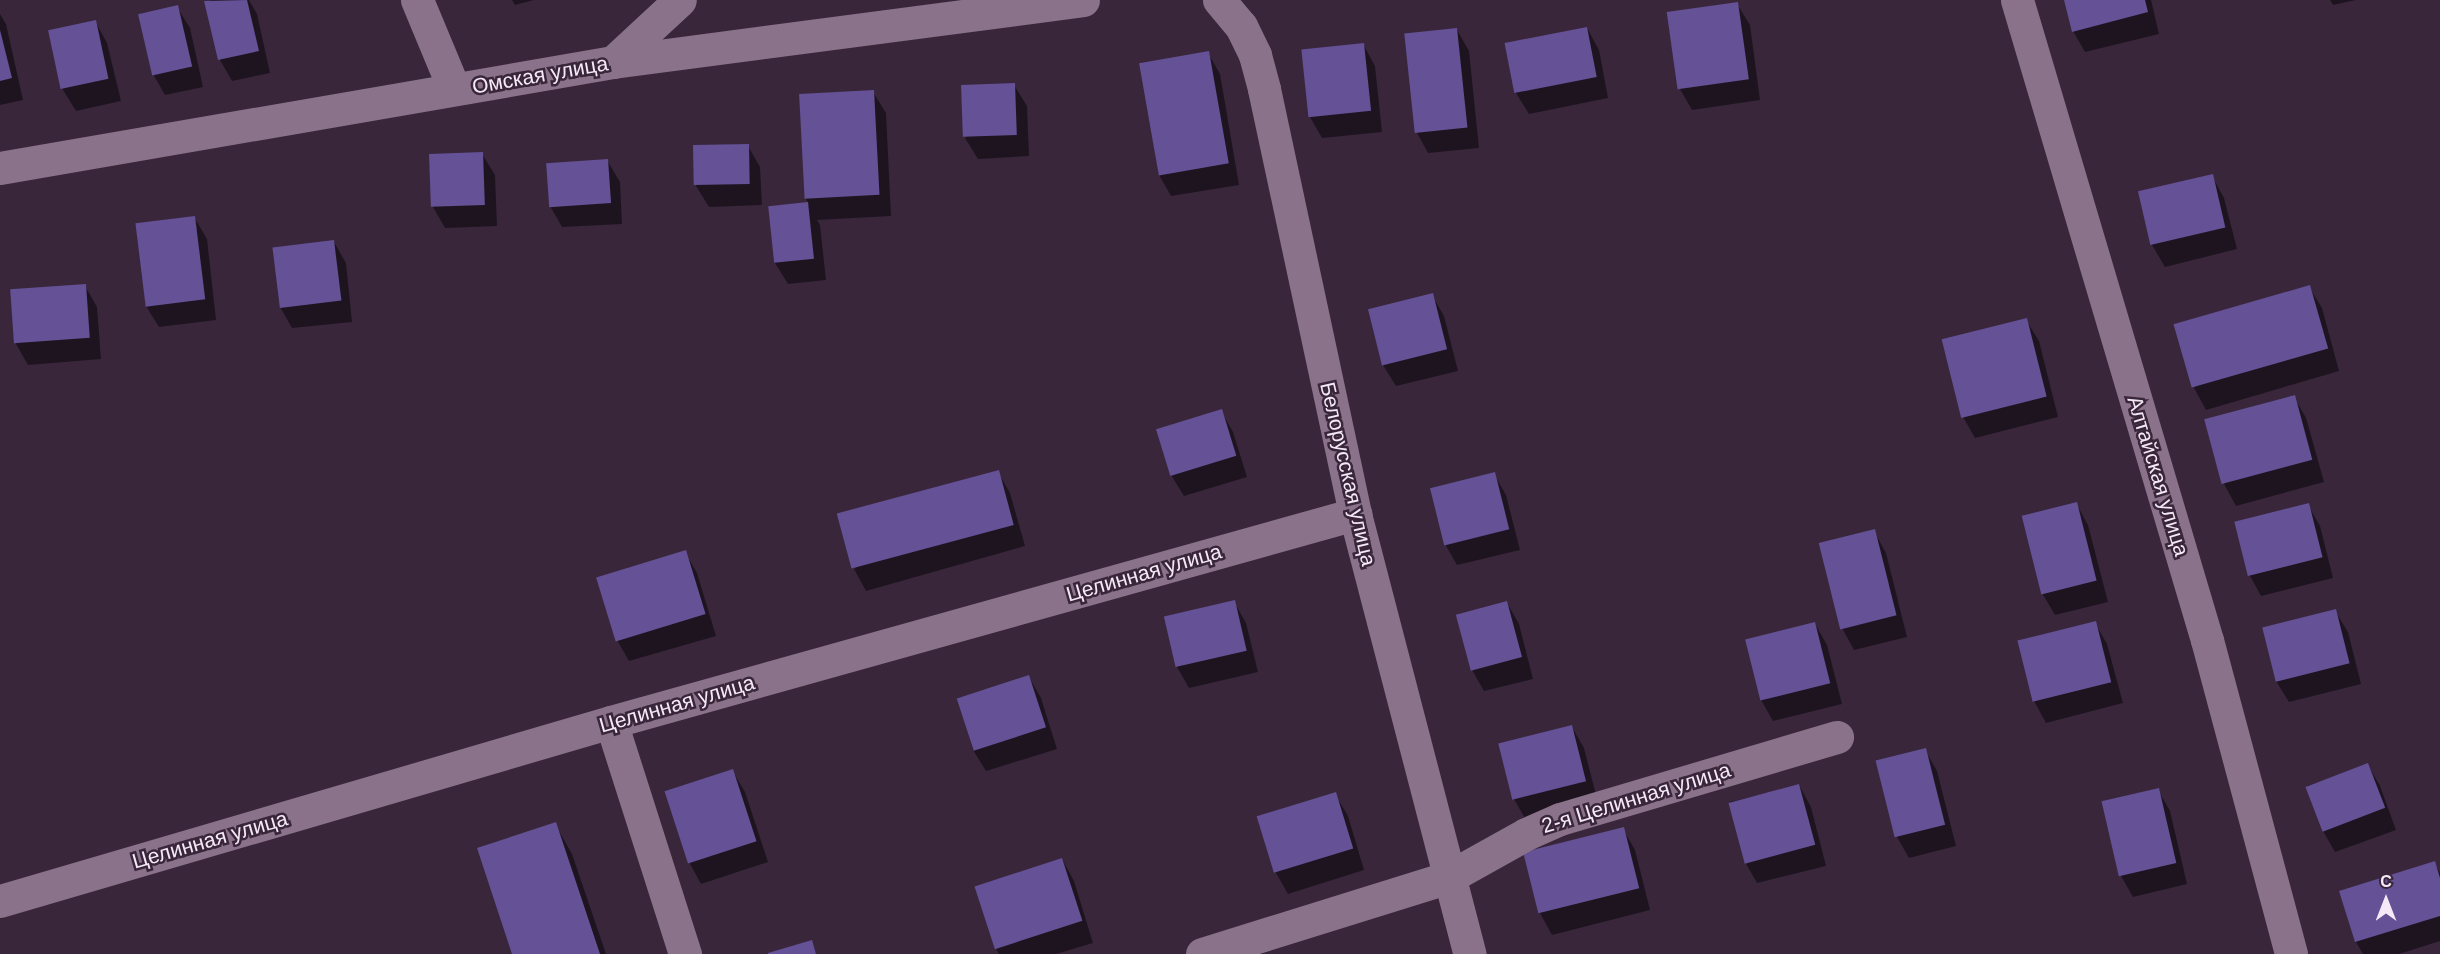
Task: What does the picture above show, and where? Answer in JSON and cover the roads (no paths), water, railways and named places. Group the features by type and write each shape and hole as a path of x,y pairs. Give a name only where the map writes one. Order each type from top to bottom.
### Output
{"street":[{"path":"417,0 454,90"},
{"path":"613,62 680,0"},
{"name":"Омская улица","path":"0,168 613,62 1083,0"},
{"name":"Белорусская улица","path":"1220,0 1241,26 1255,55 1355,514 1470,954"},
{"name":"Алтайская улица","path":"2017,0 2207,640 2291,954"},
{"name":"Целинная улица","path":"0,901 611,723 1355,514"},
{"path":"611,723 686,954"},
{"name":"2-я Целинная улица","path":"1202,954 1449,877 1526,834 1560,819 1837,737"}]}
